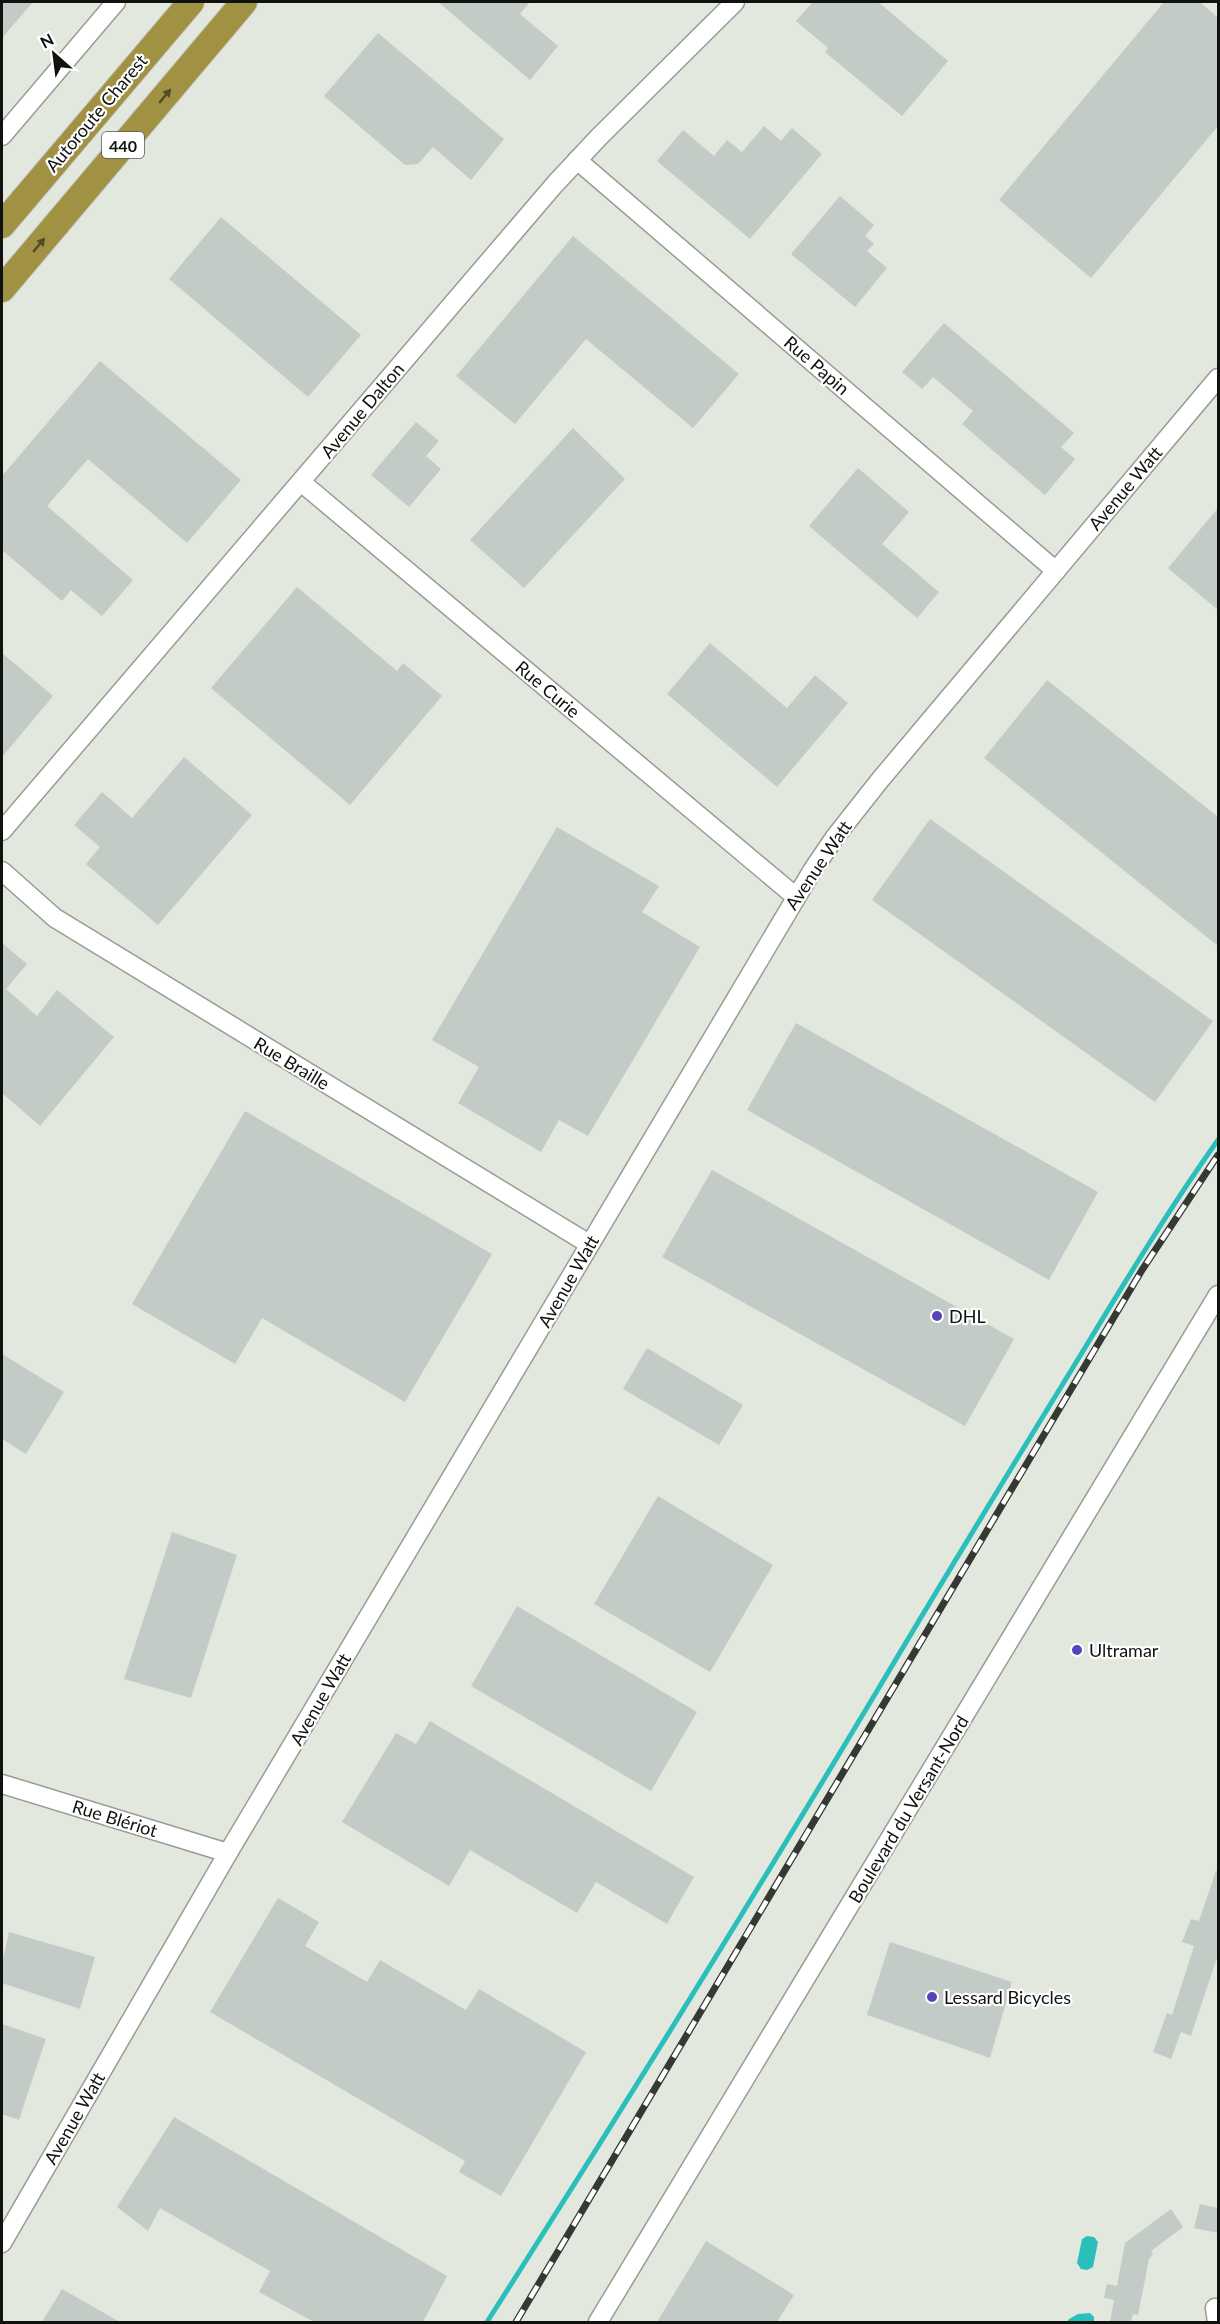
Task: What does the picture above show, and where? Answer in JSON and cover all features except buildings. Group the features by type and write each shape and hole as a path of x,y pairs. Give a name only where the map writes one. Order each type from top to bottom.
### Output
{"highway":[{"name":"Autoroute Charest","path":"2,225 191,2"},
{"name":"440","path":"2,289 244,2"}],"street":[{"path":"2,136 116,2"},
{"name":"Avenue Dalton","path":"2,831 577,160 735,2"},
{"name":"Rue Papin","path":"577,160 1056,571"},
{"name":"Avenue Watt","path":"2,2243 228,1853 267,1791 589,1244 834,837 1218,378"},
{"name":"Rue Curie","path":"301,482 796,897"},
{"name":"Rue Braille","path":"2,872 55,918 589,1244"},
{"name":"Boulevard du Versant-Nord","path":"598,2322 1218,1295"},
{"name":"Rue Blériot","path":"2,1784 228,1853"}],"water":[{"path":"1087,2236 1094,2237 1098,2242 1093,2267 1087,2270 1081,2269 1077,2263 1082,2239"},
{"path":"1090,2313 1094,2317 1094,2322 1067,2322 1078,2314"}],"waterway":[{"path":"487,2322 735,1926 1125,1282 1218,1140"}],"railway":[{"path":"516,2322 1142,1270 1218,1155"}],"place":[{"name":"DHL","path":"937,1316"},
{"name":"Ultramar","path":"1077,1650"},
{"name":"Lessard Bicycles","path":"932,1997"}]}
